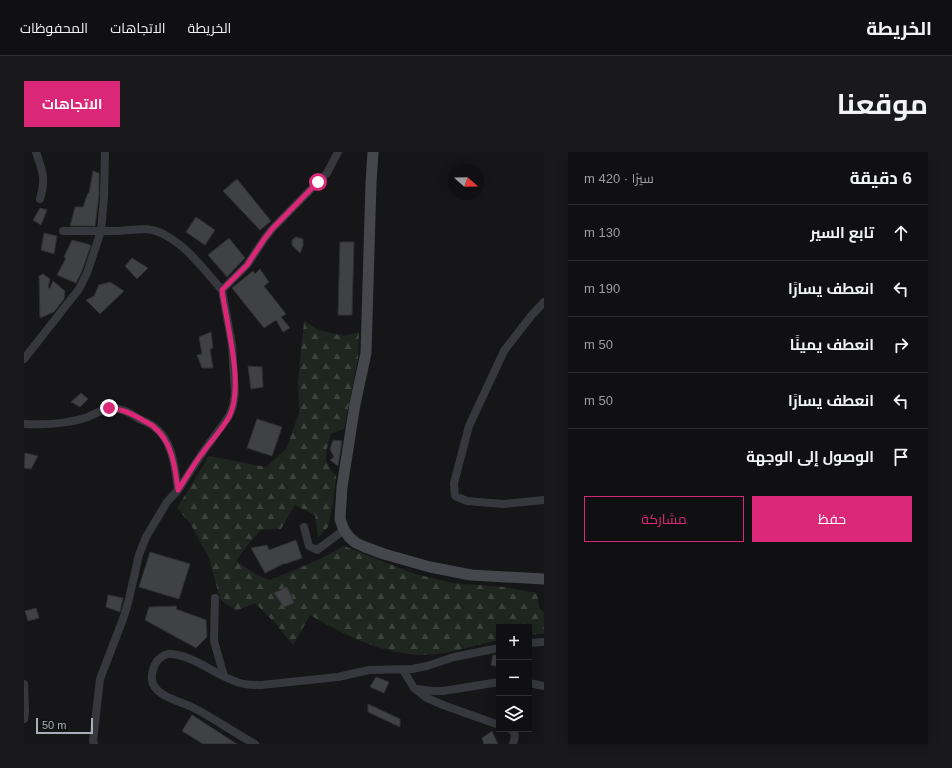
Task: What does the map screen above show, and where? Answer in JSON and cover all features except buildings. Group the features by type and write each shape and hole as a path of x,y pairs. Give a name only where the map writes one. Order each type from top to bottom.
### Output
{"main road":[{"path":"373,152 366,353 355,404 342,487 340,519 344,530 352,540 366,547 430,567 471,575 544,579"}],"street":[{"path":"36,152 44,177 44,187 40,199"},
{"path":"24,359 83,283 101,231 104,197 105,152"},
{"path":"222,290 247,265 273,228 327,173 338,152"},
{"path":"63,232 146,229 164,234 189,253 222,290 232,345 235,393 233,406 229,416 178,490 167,502 146,537 139,554 123,619 100,680 93,741 94,744"},
{"path":"544,302 504,350 469,426 454,483 455,496 466,501 503,504 544,500"},
{"path":"24,424 52,424 88,417 109,408 129,412 153,426 161,434 172,456 178,490"},
{"path":"304,527 309,546 317,550 344,530"},
{"path":"215,598 214,641 224,676"},
{"path":"532,643 544,642"},
{"path":"255,744 235,734 192,707 168,697 159,691 153,684 152,675 154,665 161,657 170,653 199,662 238,682 250,685 261,685 338,677 369,670 403,670 427,666 454,657 496,649"},
{"path":"403,670 414,688 427,698 496,724"},
{"path":"414,688 443,691 496,682"},
{"path":"24,684 24,719"},
{"path":"532,684 544,686"},
{"path":"513,744 516,736 514,732"}],"green space":[{"path":"304,321 319,330 344,336 359,332 358,359 344,429 331,434 326,451 328,465 336,476 333,504 328,527 318,538 315,515 295,505 281,529 261,530 236,561 259,576 270,580 320,559 344,546 415,574 453,583 504,587 537,593 539,608 544,612 544,634 532,635 532,624 496,624 496,641 444,653 419,655 386,650 370,645 339,631 310,615 293,645 274,622 255,603 236,611 220,599 209,558 190,523 177,508 209,456 266,467 286,449 299,413 298,382"}],"route":[{"path":"109,408 129,412 153,426 161,434 172,456 175,466 178,490 229,416 233,406 235,393 232,345 222,290 247,265 273,228 318,182"}]}
